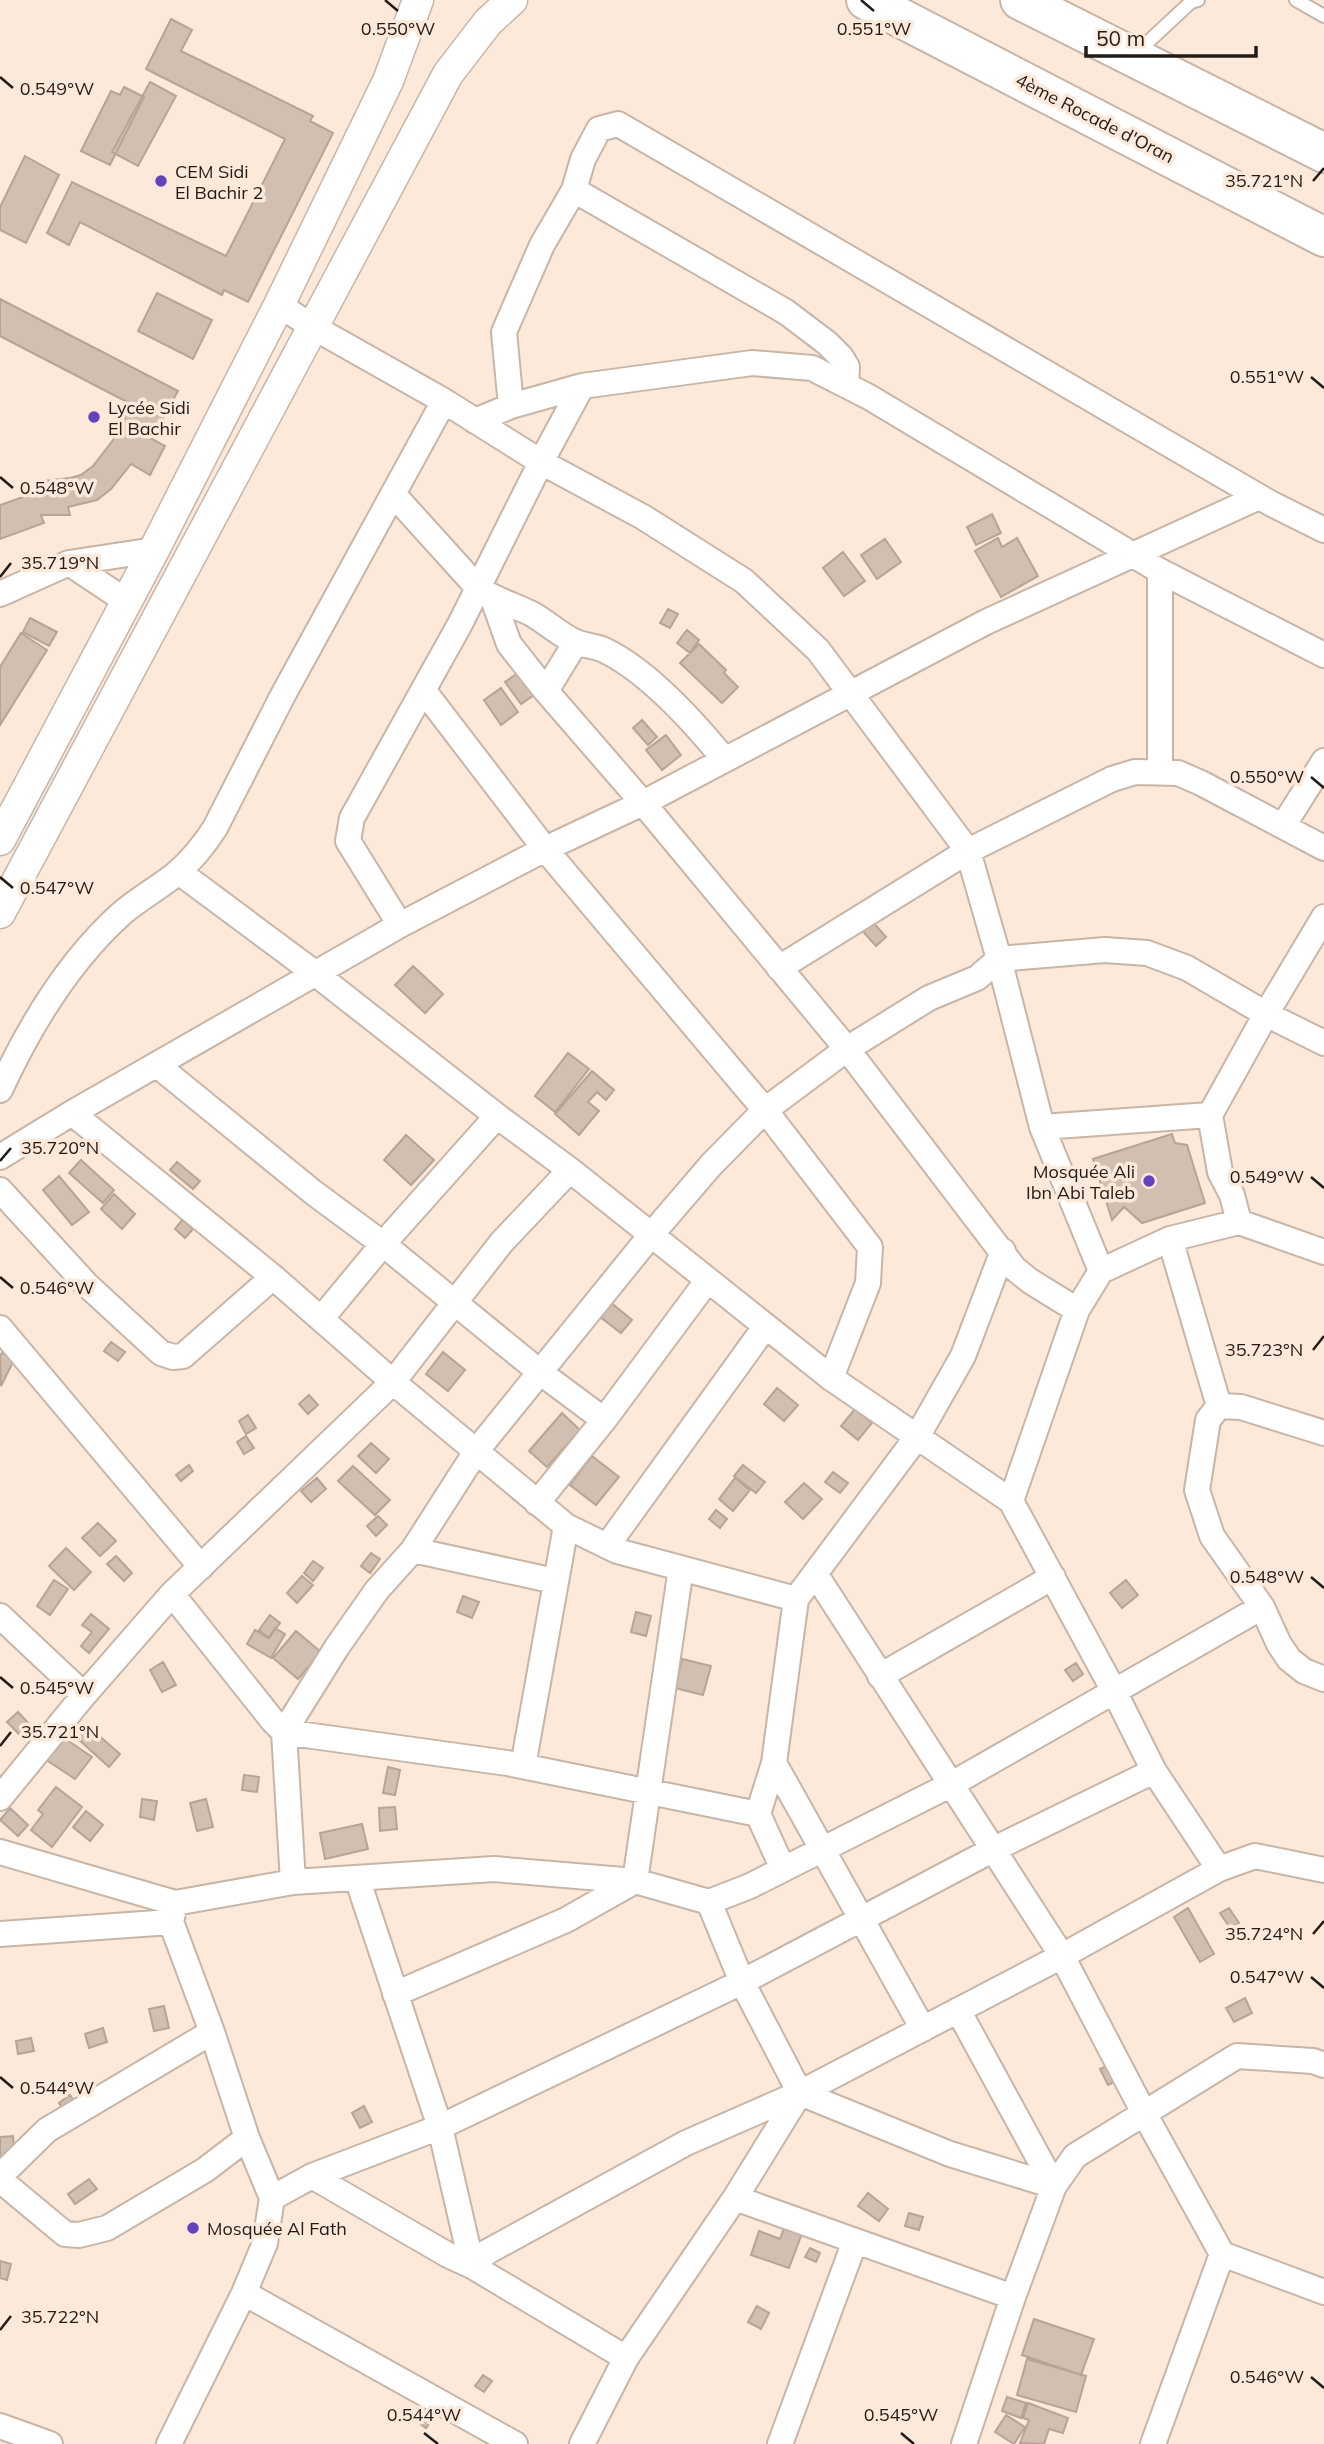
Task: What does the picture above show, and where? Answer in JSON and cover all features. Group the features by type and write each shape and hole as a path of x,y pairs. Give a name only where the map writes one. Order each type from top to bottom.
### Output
{"highway":[{"name":"4ème Rocade d'Oran","path":"866,0 1324,237"},
{"path":"1020,0 1324,153"}],"street":[{"path":"0,839 154,550 279,305 388,81 418,0"},
{"path":"0,913 448,74 488,22 512,0"},
{"path":"511,406 504,332 542,245 574,190 583,159 599,129 618,124 1259,497 1324,530"},
{"path":"574,190 786,312 841,357 846,367 846,385"},
{"path":"279,305 541,461 643,517 744,582 818,650 968,851 1042,1127 1101,1271"},
{"path":"475,421 511,406 582,386 752,363 812,368 869,397 1160,571 1324,656"},
{"path":"400,925 348,841 352,818 424,691 486,594 541,461 582,386"},
{"path":"0,1090 34,1023 69,973 121,914 179,872 203,847 444,401"},
{"path":"394,495 486,594 509,644 847,1049 1014,1268 1077,1310"},
{"path":"0,1157 400,925 545,849 643,803 986,622 1259,497"},
{"path":"3,596 69,563 154,550"},
{"path":"69,563 126,601"},
{"path":"1160,571 1160,771"},
{"path":"486,594 532,614 576,642 603,649 625,663 663,693 698,727 724,759"},
{"path":"546,691 576,642"},
{"path":"424,691 545,849 765,1110 870,1247 868,1283 831,1378"},
{"path":"1283,826 1324,761"},
{"path":"779,968 968,851 1112,779 1135,772 1178,773 1324,848"},
{"path":"179,872 570,1170 831,1378 1011,1501 1154,1771 1219,1869"},
{"path":"1239,1222 1232,1195 1220,1172 1210,1115 1324,917"},
{"path":"293,1882 284,1732 377,1590 413,1550 477,1450 651,1235 711,1165 765,1110 847,1049 929,998 977,978 999,959 1105,950 1147,953 1188,968 1266,1014 1324,1043"},
{"path":"158,1065 314,1193 383,1244 541,1373 604,1420"},
{"path":"72,1113 273,1277 565,1526 617,1551 796,1599"},
{"path":"1042,1127 1210,1115"},
{"path":"321,1319 383,1244 497,1116"},
{"path":"0,1798 84,1695 172,1594 393,1382 502,1242 570,1170"},
{"path":"0,1191 87,1285 161,1353 173,1357 183,1356 273,1277"},
{"path":"1011,1501 1077,1310 1101,1271 1170,1239 1239,1222 1324,1252"},
{"path":"1170,1239 1219,1406"},
{"path":"783,1869 758,1814 774,1763 796,1599 917,1437 962,1356 1003,1251"},
{"path":"537,1503 604,1420 708,1281"},
{"path":"607,1546 765,1327"},
{"path":"0,1328 201,1567"},
{"path":"1219,1406 1241,1407 1324,1433"},
{"path":"1219,1406 1208,1420 1197,1490 1212,1536 1262,1607 1289,1659 1304,1671 1324,1679"},
{"path":"523,1766 565,1526"},
{"path":"413,1550 555,1581"},
{"path":"635,1881 681,1568"},
{"path":"816,1575 1062,1956 1222,2254 1324,2292"},
{"path":"880,1676 1053,1577"},
{"path":"172,1594 284,1732 523,1766 758,1814"},
{"path":"0,1934 173,1912 293,1882 494,1869 635,1881 709,1902 750,1886 950,1785 1262,1607"},
{"path":"0,1616 84,1695"},
{"path":"774,1763 923,2029"},
{"path":"272,2197 312,2176 440,2127 742,1982 994,1849 1154,1771"},
{"path":"0,1852 173,1912"},
{"path":"472,2266 487,2252 686,2143 800,2093 1062,1956 1219,1869 1255,1856 1324,1870"},
{"path":"357,1878 440,2127 472,2266"},
{"path":"395,1994 566,1920 635,1881"},
{"path":"709,1902 742,1982 800,2093 950,2154 1054,2186"},
{"path":"169,2444 244,2293 265,2243 272,2197 247,2138 173,1912"},
{"path":"958,2010 1054,2186"},
{"path":"212,2032 47,2130 0,2178 65,2234 79,2235 107,2228 205,2170 247,2138"},
{"path":"964,2444 1013,2297 1054,2186 1075,2156 1237,2056 1313,2061 1324,2065"},
{"path":"582,2444 626,2358 736,2198 800,2093"},
{"path":"312,2176 472,2266 626,2358"},
{"path":"736,2198 1013,2297"},
{"path":"780,2444 855,2241"},
{"path":"1153,2444 1222,2254"},
{"path":"244,2293 516,2444"},
{"path":"0,2426 44,2443"}],"lane":[{"path":"1132,57 1191,2 1198,0"},
{"path":"1296,0 1324,16"}],"building":[{"path":"171,19 192,30 181,51 313,116 310,121 333,133 248,302 224,290 222,295 80,222 69,245 47,233 72,182 226,256 285,139 146,69"},
{"path":"150,82 176,96 138,166 112,152"},
{"path":"124,87 144,97 110,165 81,151 111,91 120,95"},
{"path":"25,156 59,175 26,243 0,230 0,207"},
{"path":"157,293 212,320 193,359 138,331"},
{"path":"0,299 178,391 152,439 165,446 150,475 131,464 111,489 97,500 68,507 70,515 41,515 44,523 0,539 0,505 32,494 44,481 81,475 93,466 113,440 131,404 0,336"},
{"path":"992,514 1001,533 976,545 967,527"},
{"path":"998,538 1002,547 1017,538 1038,576 1001,597 975,551"},
{"path":"885,539 901,562 877,579 861,555"},
{"path":"843,552 865,581 844,596 823,568"},
{"path":"668,609 678,614 670,628 660,623"},
{"path":"30,618 57,632 49,646 23,632"},
{"path":"687,630 699,640 690,653 677,643"},
{"path":"21,633 47,650 0,725 0,667"},
{"path":"699,644 726,670 724,673 738,687 722,703 680,663"},
{"path":"518,673 534,695 521,704 505,682"},
{"path":"501,688 518,712 501,725 484,700"},
{"path":"642,720 657,737 648,745 633,728"},
{"path":"666,735 681,755 662,770 646,750"},
{"path":"870,919 886,937 876,946 860,928"},
{"path":"413,966 443,994 425,1013 395,985"},
{"path":"568,1053 589,1069 555,1112 535,1096"},
{"path":"592,1071 614,1090 606,1100 597,1092 588,1102 599,1111 579,1135 555,1114"},
{"name":"Mosquée Ali Ibn Abi Taleb","path":"1172,1134 1175,1143 1187,1145 1205,1203 1142,1223 1124,1207 1112,1220 1093,1159"},
{"path":"406,1135 434,1160 411,1185 384,1160"},
{"path":"81,1160 114,1190 103,1203 69,1173"},
{"path":"177,1162 200,1181 193,1189 170,1170"},
{"path":"59,1176 89,1212 72,1225 43,1190"},
{"path":"114,1194 135,1214 122,1229 101,1209"},
{"path":"182,1220 193,1229 185,1238 175,1229"},
{"path":"610,1302 632,1320 621,1333 599,1316"},
{"path":"111,1342 125,1352 118,1361 104,1351"},
{"path":"443,1352 465,1370 448,1391 426,1374"},
{"path":"2,1353 14,1360 1,1386 0,1356"},
{"path":"777,1388 798,1405 784,1421 764,1404"},
{"path":"309,1395 318,1405 308,1414 299,1404"},
{"path":"855,1409 872,1423 858,1440 841,1426"},
{"path":"562,1413 580,1430 547,1467 529,1451"},
{"path":"248,1415 256,1428 246,1434 239,1421"},
{"path":"246,1436 254,1448 244,1454 237,1442"},
{"path":"371,1443 389,1459 376,1473 358,1456"},
{"path":"592,1456 619,1477 596,1505 570,1485"},
{"path":"189,1465 193,1471 181,1481 176,1475"},
{"path":"743,1465 765,1482 756,1493 734,1476"},
{"path":"353,1466 390,1500 375,1515 338,1481"},
{"path":"833,1472 848,1483 840,1493 825,1482"},
{"path":"317,1478 326,1489 311,1502 301,1491"},
{"path":"735,1478 750,1490 733,1511 719,1499"},
{"path":"804,1483 822,1499 803,1519 785,1502"},
{"path":"716,1510 727,1519 720,1528 709,1519"},
{"path":"378,1516 387,1525 376,1536 367,1526"},
{"path":"98,1523 116,1541 100,1556 82,1538"},
{"path":"66,1548 91,1572 74,1590 49,1566"},
{"path":"371,1553 380,1559 370,1573 361,1566"},
{"path":"116,1556 132,1573 124,1581 107,1564"},
{"path":"313,1561 323,1568 313,1581 304,1573"},
{"path":"302,1576 313,1585 297,1603 287,1593"},
{"path":"54,1580 68,1589 50,1615 37,1606"},
{"path":"1126,1580 1138,1595 1122,1608 1110,1593"},
{"path":"463,1596 479,1602 472,1618 457,1612"},
{"path":"636,1612 651,1616 646,1636 631,1632"},
{"path":"91,1614 109,1629 89,1653 81,1646 92,1632 82,1625"},
{"path":"270,1615 280,1623 269,1638 259,1630"},
{"path":"275,1628 285,1634 271,1658 247,1644 255,1630 268,1638"},
{"path":"296,1631 321,1652 298,1679 273,1658"},
{"path":"682,1659 711,1666 703,1695 675,1688"},
{"path":"163,1662 176,1685 162,1692 150,1670"},
{"path":"1076,1663 1083,1674 1073,1681 1065,1670"},
{"path":"18,1712 30,1725 20,1735 7,1722"},
{"path":"88,1726 120,1754 109,1767 77,1738"},
{"path":"61,1736 92,1757 75,1779 45,1759"},
{"path":"388,1767 400,1770 395,1795 383,1793"},
{"path":"244,1775 259,1777 257,1792 242,1790"},
{"path":"56,1787 82,1807 52,1847 31,1830 43,1814 38,1810"},
{"path":"142,1799 157,1801 154,1820 140,1817"},
{"path":"206,1799 213,1827 197,1831 190,1803"},
{"path":"395,1807 397,1829 380,1831 379,1808"},
{"path":"10,1808 28,1825 18,1836 0,1820"},
{"path":"86,1811 103,1825 90,1841 73,1827"},
{"path":"362,1824 368,1849 325,1859 320,1833"},
{"path":"1188,1908 1214,1954 1200,1962 1174,1917"},
{"path":"1229,1908 1239,1923 1230,1928 1220,1913"},
{"path":"1245,1998 1252,2013 1234,2022 1226,2008"},
{"path":"164,2006 169,2028 154,2031 149,2009"},
{"path":"103,2028 107,2042 89,2048 85,2034"},
{"path":"31,2038 34,2051 18,2054 16,2041"},
{"path":"1115,2062 1123,2078 1108,2085 1100,2069"},
{"path":"70,2095 78,2107 67,2115 59,2103"},
{"path":"364,2106 372,2122 360,2128 352,2113"},
{"path":"13,2136 15,2158 0,2159 0,2137"},
{"path":"89,2179 97,2189 75,2204 68,2194"},
{"path":"868,2193 888,2209 879,2221 858,2206"},
{"path":"909,2213 923,2217 919,2230 905,2226"},
{"path":"789,2214 807,2220 789,2268 751,2255 759,2231 780,2239"},
{"path":"810,2248 820,2253 816,2262 805,2257"},
{"path":"0,2261 11,2264 7,2280 0,2278"},
{"path":"757,2306 769,2313 761,2329 748,2322"},
{"path":"1034,2319 1094,2339 1081,2375 1022,2355"},
{"path":"1027,2359 1086,2376 1076,2412 1017,2395"},
{"path":"483,2375 492,2381 484,2392 475,2386"},
{"path":"1007,2397 1026,2403 1021,2418 1002,2411"},
{"path":"1028,2403 1068,2418 1063,2433 1049,2429 1044,2444 1020,2443 1029,2420 1023,2418"},
{"path":"424,2409 435,2415 426,2428 416,2421"},
{"path":"1006,2415 1025,2427 1014,2444 995,2432"}],"place":[{"name":"CEM Sidi El Bachir 2","path":"161,181"},
{"name":"Lycée Sidi El Bachir","path":"94,417"},
{"name":"Mosquée Ali Ibn Abi Taleb","path":"1149,1181"},
{"name":"Mosquée Al Fath","path":"193,2228"}]}
